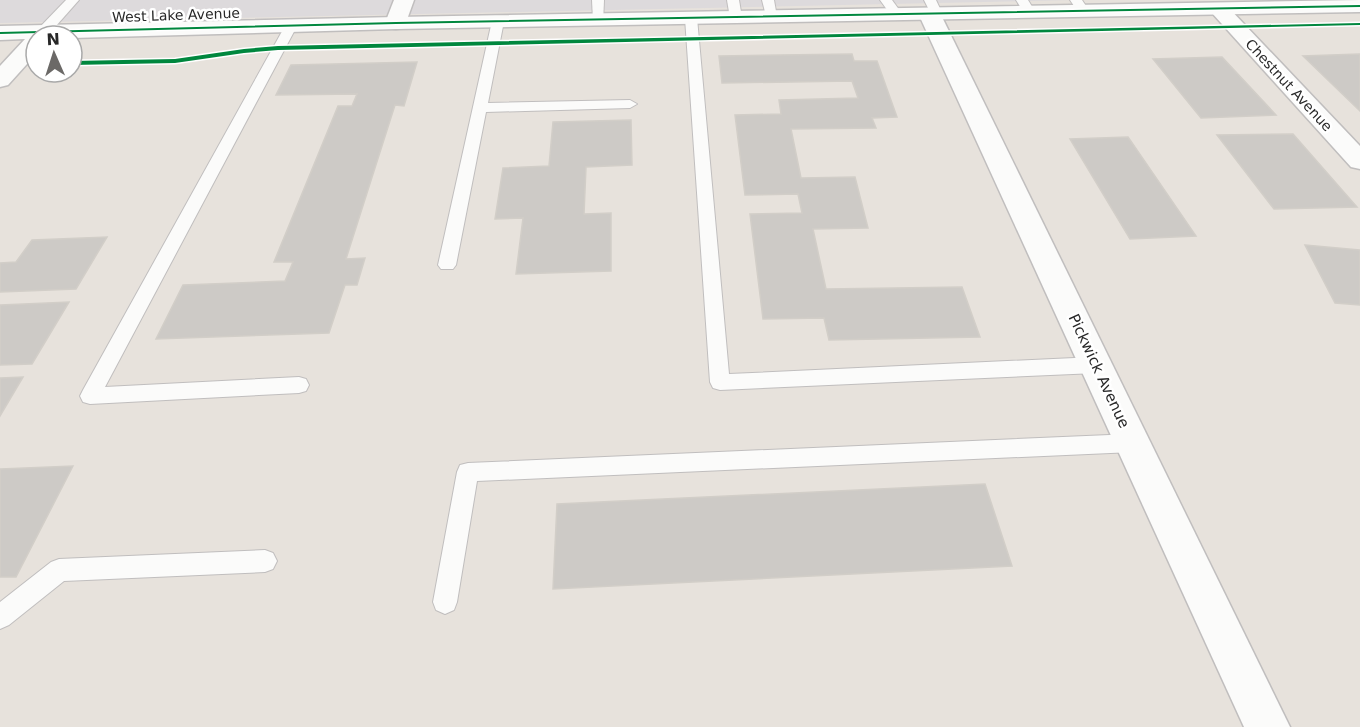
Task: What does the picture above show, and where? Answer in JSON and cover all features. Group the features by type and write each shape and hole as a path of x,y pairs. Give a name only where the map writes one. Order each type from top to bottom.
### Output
{"street":[{"path":"396,23 404,0"},
{"name":"West Lake Avenue","path":"84,34 498,21 598,10 692,18 734,9 932,10 1026,6 1183,5 1219,9 1245,4 1360,6"},
{"name":"Chestnut Avenue","path":"1219,9 1360,161"},
{"name":"Pickwick Avenue","path":"932,10 1267,727"},
{"name":"West Lake Avenue","path":"0,33 24,35"},
{"path":"0,80 24,53"}],"lane":[{"path":"50,24 73,0"},
{"path":"692,18 720,382 1096,365"},
{"path":"447,265 498,21"},
{"path":"291,26 90,396 299,385"},
{"path":"480,108 630,104"},
{"path":"445,602 468,472 1133,443"},
{"path":"0,617 58,570 265,561"}],"shaded area":[{"path":"0,0 1076,0 0,23"}],"building":[{"path":"852,54 854,61 877,61 897,117 872,118 876,128 791,129 801,178 855,177 868,228 813,229 826,289 962,287 980,337 829,340 824,318 763,319 750,214 802,213 798,194 745,195 735,115 781,114 779,100 858,98 852,81 722,83 719,56"},
{"path":"1360,54 1360,111 1303,56"},
{"path":"1222,57 1276,115 1201,118 1153,59"},
{"path":"417,62 404,106 395,105 346,259 365,258 357,285 345,285 329,333 156,339 183,285 285,281 293,262 274,262 338,106 352,106 357,94 276,95 291,65"},
{"path":"631,120 632,165 586,167 584,214 611,213 611,271 516,274 523,218 495,219 503,168 549,166 553,122"},
{"path":"1293,134 1357,207 1274,209 1217,135"},
{"path":"1128,137 1196,236 1130,239 1070,139"},
{"path":"107,237 76,289 0,292 0,263 16,262 32,240"},
{"path":"1305,245 1360,250 1360,305 1335,303"},
{"path":"69,302 32,364 0,365 0,305"},
{"path":"23,377 0,416 0,378"},
{"path":"73,466 16,577 0,577 0,469"},
{"path":"985,484 1012,566 553,589 557,504"}],"cycle path":[{"path":"0,33 396,23 1360,6"},
{"path":"84,63 175,61 278,48 1360,24"}]}
